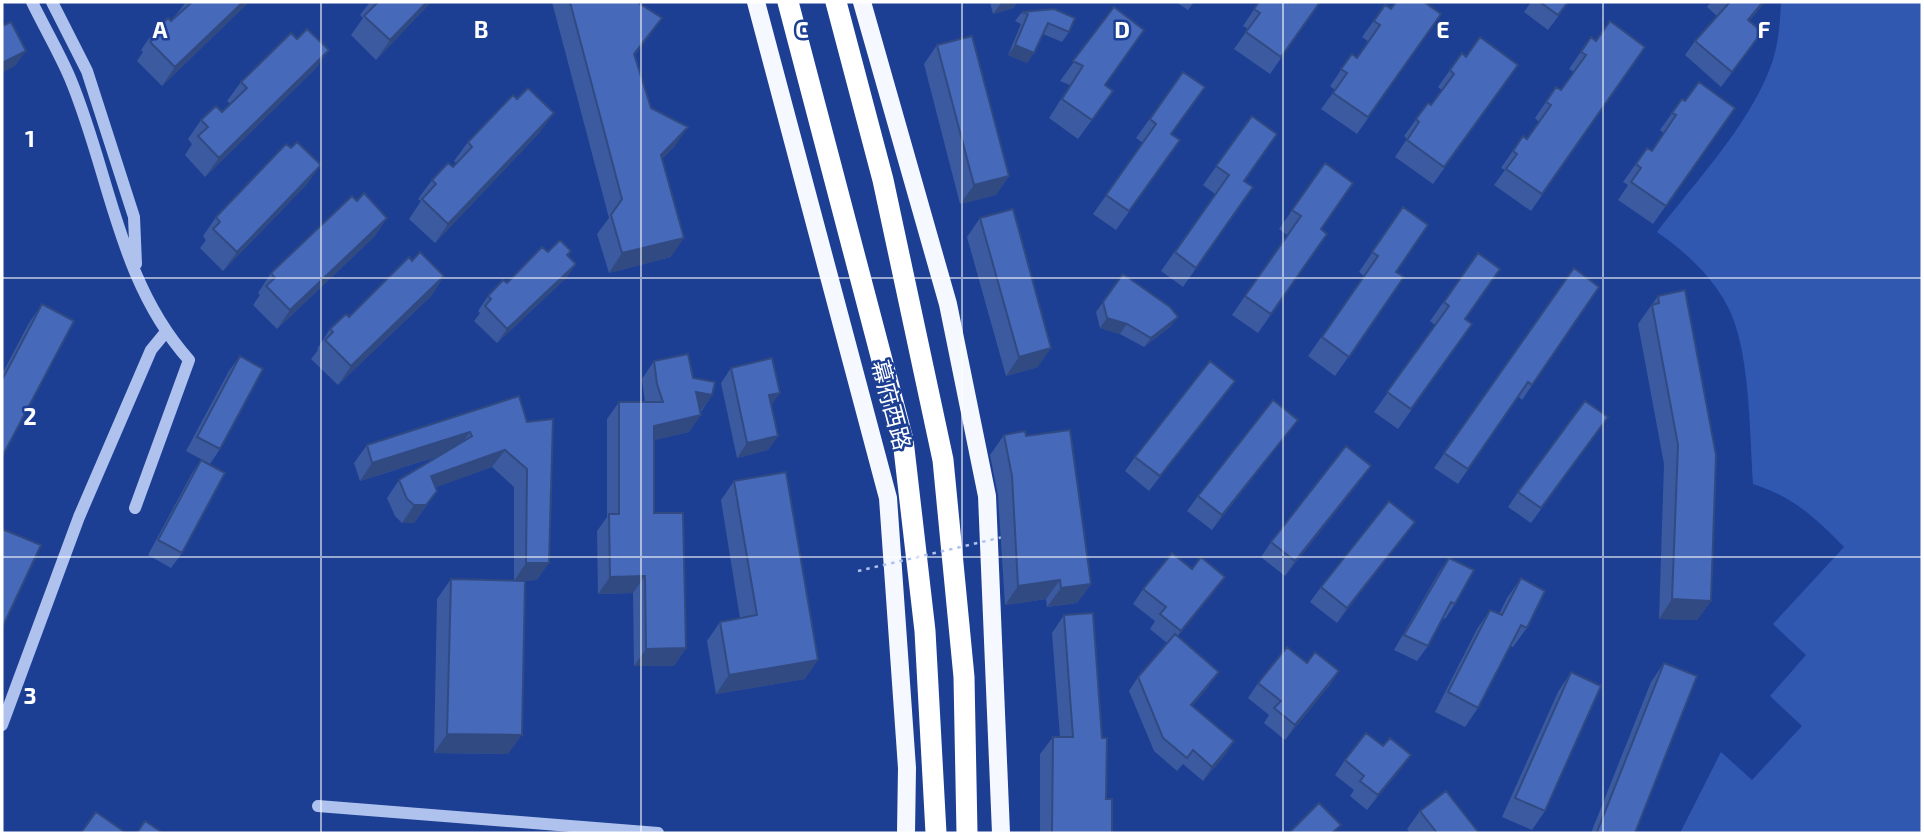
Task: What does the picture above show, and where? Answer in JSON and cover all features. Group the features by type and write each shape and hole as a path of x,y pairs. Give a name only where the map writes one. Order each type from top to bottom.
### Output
{"highway":[{"name":"幕府西路","path":"788,2 903,440 925,631 936,833"},
{"name":"幕府西路","path":"836,2 883,180 943,460 964,677 967,833"}],"main road":[{"name":"幕府西路","path":"756,2 888,498 907,768 906,833"},
{"path":"862,2 948,304 987,496 1001,833"}],"street":[{"path":"32,2 70,78 137,282 165,333 189,360 135,508"},
{"path":"52,2 87,71 134,217 137,282"},
{"path":"2,725 79,517 151,350 165,333"},
{"path":"318,806 658,833"}],"path":[{"path":"859,571 1003,537"}],"shaded area":[{"path":"1781,2 1922,2 1922,833 1680,833 1721,752 1752,780 1802,726 1770,696 1806,655 1773,624 1844,547 1803,509 1780,495 1753,484 1744,361 1730,310 1704,272 1657,232 1733,135 1759,93 1775,54"}],"building":[{"path":"192,2 243,2 175,67 150,42 158,35 154,31 168,18 171,21"},
{"path":"378,2 427,2 390,40 364,16"},
{"path":"570,2 637,2 662,18 634,54 651,108 688,127 661,155 684,238 622,253 611,215 622,199"},
{"path":"1259,2 1320,2 1281,57 1246,32 1260,13 1254,9"},
{"path":"1396,2 1424,2 1441,14 1368,117 1333,93 1347,73 1341,69 1352,54 1357,58 1380,25 1374,21 1385,5 1391,9"},
{"path":"1540,2 1568,2 1558,15"},
{"path":"1727,2 1763,2 1748,20 1762,32 1732,72 1695,41 1729,3"},
{"path":"1114,7 1144,30 1105,85 1113,91 1092,120 1062,99 1083,66 1073,61"},
{"path":"1054,9 1075,18 1069,32 1048,23 1034,53 1015,45 1028,14 1022,12"},
{"path":"1610,21 1645,47 1542,194 1506,169 1517,154 1513,151 1523,136 1527,139 1551,105 1546,102 1556,87 1561,90 1586,55 1581,52 1591,37 1596,41"},
{"path":"11,22 26,51 2,63 2,26"},
{"path":"307,29 329,50 219,158 198,136 208,127 201,120 216,106 222,112 247,88 241,82 291,33 297,39"},
{"path":"972,36 1009,176 974,185 937,45"},
{"path":"1480,37 1518,65 1444,167 1407,140 1419,122 1416,119 1428,103 1431,105 1454,74 1450,70 1462,53 1466,57"},
{"path":"1183,72 1205,87 1171,134 1180,140 1129,211 1106,195 1156,124 1150,119"},
{"path":"1699,82 1735,108 1666,206 1631,182 1641,168 1636,164 1647,148 1652,151 1676,115 1672,113"},
{"path":"528,88 554,113 448,224 422,199 436,184 432,180 448,163 453,167 472,147 468,142 513,95 517,99"},
{"path":"1252,116 1277,134 1244,181 1253,187 1196,268 1175,252 1229,175 1216,166"},
{"path":"297,142 321,165 237,252 213,229 220,222 216,217 286,144 291,148"},
{"path":"1325,163 1353,183 1321,229 1327,234 1271,314 1245,296 1301,216 1292,210"},
{"path":"364,193 387,218 290,310 266,286 275,278 271,273 352,196 357,201"},
{"path":"1403,207 1428,225 1396,272 1404,277 1349,357 1322,337 1378,256 1372,252"},
{"path":"1013,209 1051,348 1019,357 980,218"},
{"path":"560,240 571,251 567,255 576,264 507,329 485,306 491,299 488,296 503,280 507,283 542,247 548,252"},
{"path":"420,252 444,276 351,366 325,340 333,332 330,329 346,314 349,317 409,257 412,261"},
{"path":"1478,253 1500,269 1465,319 1472,324 1411,409 1387,392 1449,306 1444,302"},
{"path":"1574,268 1599,287 1532,385 1528,382 1468,469 1444,453"},
{"path":"1123,274 1170,307 1178,317 1151,338 1127,324 1107,318 1103,302"},
{"path":"1685,290 1716,455 1711,601 1672,599 1678,445 1652,305 1659,303 1658,296"},
{"path":"42,304 74,321 2,457 2,380"},
{"path":"688,354 693,378 715,382 712,395 696,392 701,415 654,426 654,513 683,513 686,648 646,649 645,576 610,577 609,514 619,514 619,402 663,402 654,361"},
{"path":"240,356 263,369 220,449 197,437"},
{"path":"772,358 780,393 769,395 778,436 747,443 731,368"},
{"path":"1210,361 1235,381 1160,476 1135,457"},
{"path":"519,396 527,422 553,419 549,563 526,563 527,469 505,450 431,476 437,491 426,505 414,505 407,499 399,480 472,436 470,432 372,463 367,445"},
{"path":"1273,400 1298,420 1222,515 1198,496"},
{"path":"1585,401 1608,417 1541,508 1518,492"},
{"path":"1070,430 1091,584 1061,588 1060,580 1018,586 1012,476 1004,435 1025,431 1026,436"},
{"path":"1346,446 1371,466 1295,561 1271,542"},
{"path":"201,460 225,473 182,553 158,540"},
{"path":"786,472 818,660 729,675 720,622 757,615 734,481"},
{"path":"1389,501 1415,522 1347,608 1321,587"},
{"path":"2,529 41,545 2,628"},
{"path":"1172,553 1192,569 1201,557 1225,577 1181,631 1160,614 1166,607 1143,589"},
{"path":"1449,558 1474,570 1455,604 1451,602 1428,646 1404,635"},
{"path":"1521,578 1545,591 1527,628 1521,625 1478,708 1448,692 1490,610 1502,615"},
{"path":"451,579 525,581 522,735 447,734"},
{"path":"1093,613 1102,738 1107,738 1106,799 1112,799 1112,833 1052,833 1053,737 1073,737 1064,615"},
{"path":"1175,634 1219,672 1191,705 1234,741 1212,767 1193,750 1187,758 1163,738 1138,677"},
{"path":"1287,647 1307,663 1315,652 1339,671 1295,725 1274,708 1281,701 1258,683"},
{"path":"1664,663 1697,676 1635,833 1597,832"},
{"path":"1571,672 1601,686 1545,811 1515,798"},
{"path":"1366,733 1383,746 1390,738 1411,755 1378,795 1360,781 1364,776 1345,760"},
{"path":"1446,791 1479,833 1437,833 1420,811"},
{"path":"1319,803 1341,825 1332,833 1289,833"},
{"path":"96,812 126,833 81,833"},
{"path":"145,821 163,833 137,833"}]}
